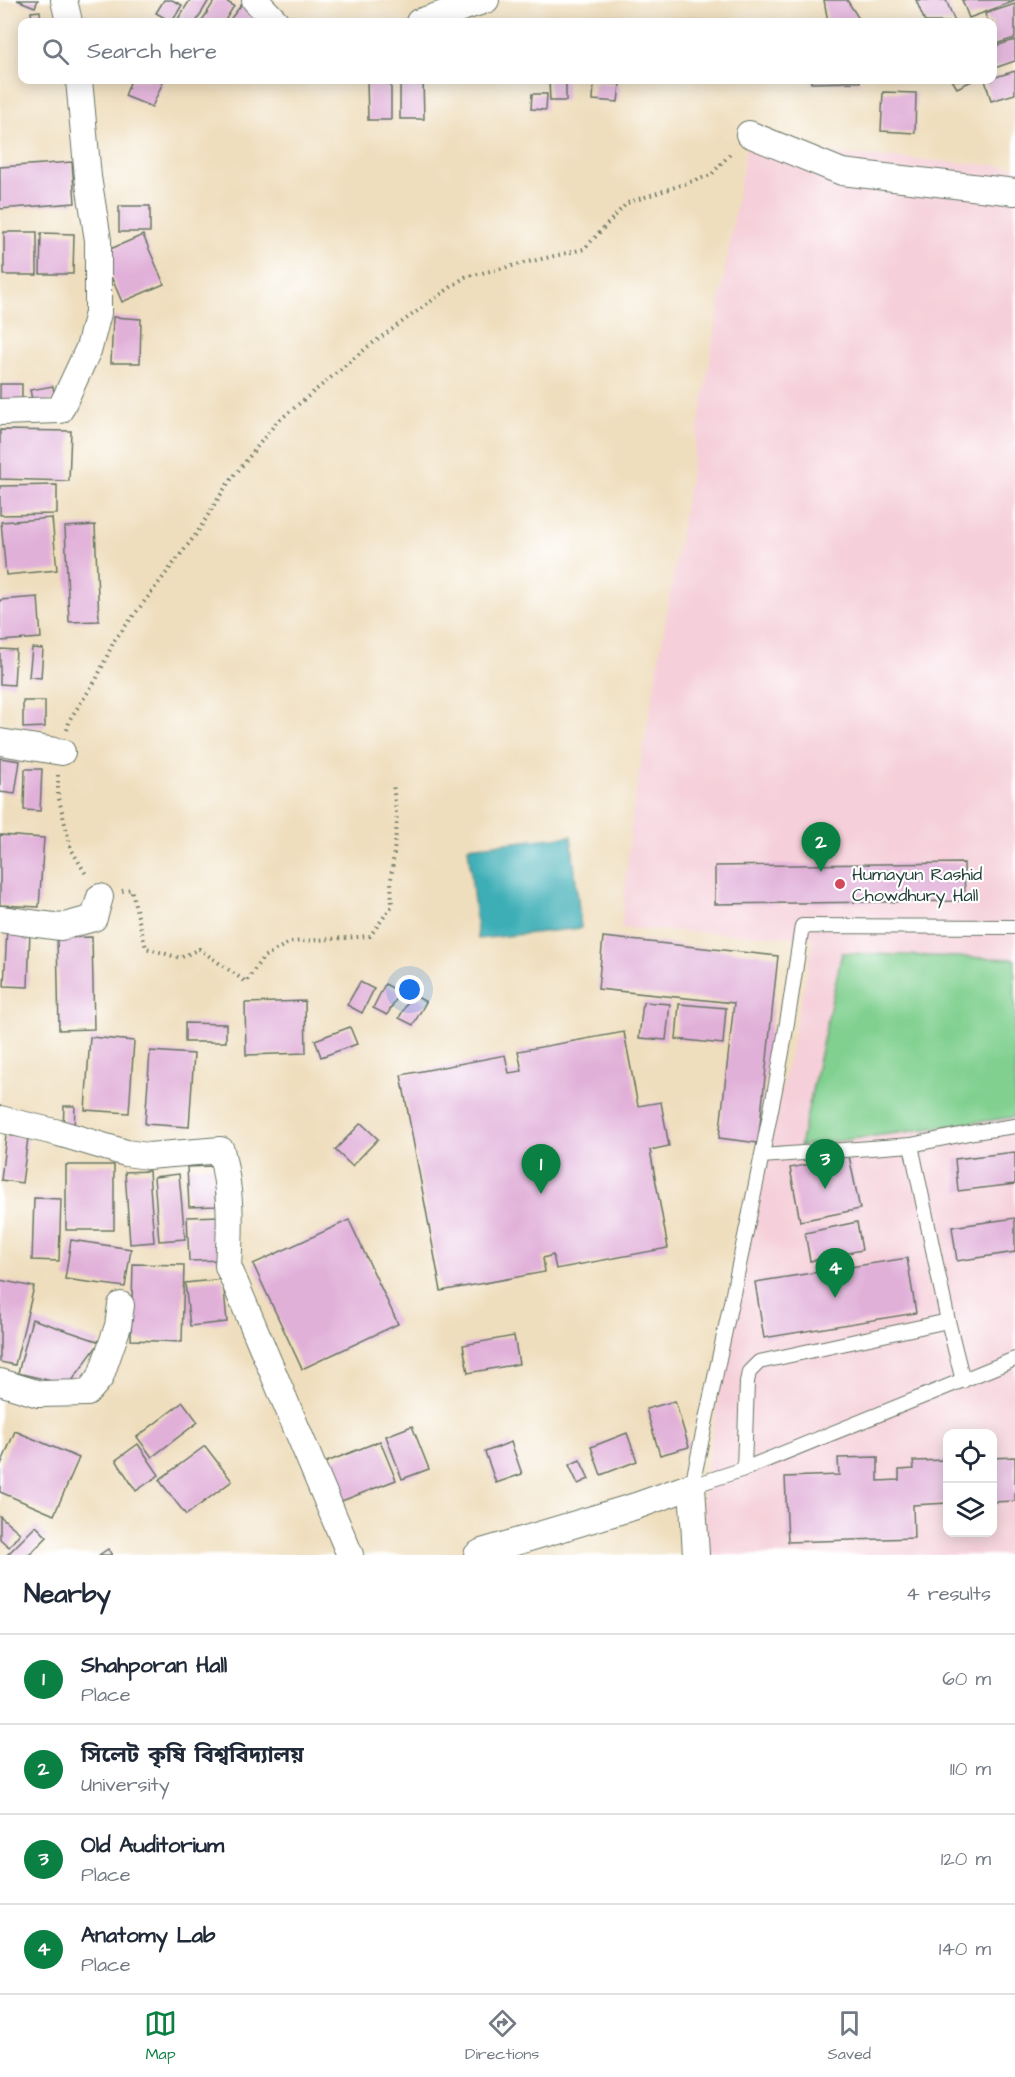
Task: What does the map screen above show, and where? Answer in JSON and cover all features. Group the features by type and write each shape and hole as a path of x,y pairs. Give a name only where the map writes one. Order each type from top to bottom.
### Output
{"street":[{"path":"64,0 68,18"},
{"path":"255,0 272,18"},
{"path":"431,18 486,0"},
{"path":"0,412 60,410 89,348 98,313 98,240 88,177 79,84"},
{"path":"749,134 842,172 1015,192"},
{"path":"0,742 62,752"},
{"path":"0,919 62,927 94,918 100,897"},
{"path":"0,1119 59,1133 126,1153 148,1156 221,1150 228,1182 231,1221 228,1266 350,1555"},
{"path":"0,1382 39,1394 87,1393 100,1378 118,1326 121,1305"},
{"path":"477,1555 636,1506 692,1486 696,1555"}],"lane":[{"path":"692,1486 778,1077 802,926 1015,927"},
{"path":"762,1156 911,1145 1015,1126"},
{"path":"911,1145 963,1381"},
{"path":"744,1469 747,1382 749,1372 759,1362 948,1321"},
{"path":"692,1486 744,1469 1015,1359"}],"path":[{"path":"393,783 397,823 391,880 392,906 370,936 290,942 263,957 246,982 199,949 180,958 146,948 132,889 100,897 71,849 58,795 58,773 70,719 96,680 114,641 197,533 226,486 276,423 370,345 465,277 584,249 627,203 711,175 749,134"}],"shaded area":[{"path":"746,147 1015,167 1015,1555 709,1555 702,1502 723,1364 738,1315 746,1259 814,938 621,928 632,816"}],"green space":[{"path":"842,953 1015,959 1015,1117 800,1146"}],"water":[{"path":"571,836 581,928 478,939 468,847"}],"building":[{"path":"17,0 38,0 35,7"},
{"path":"164,0 172,0 182,5 174,18 165,18 156,13"},
{"path":"190,0 209,0 198,18 179,18"},
{"path":"215,0 224,0 234,6 226,18 204,18"},
{"path":"824,0 847,0 858,18 827,18"},
{"path":"916,0 946,0 953,18 923,18"},
{"path":"962,0 1015,0 1015,1 969,18"},
{"path":"242,4 262,18 231,18"},
{"path":"1015,4 1015,38 997,43 997,18 986,18 985,14"},
{"path":"40,11 41,18 32,18 31,12"},
{"path":"1015,40 1015,61 997,67 997,45"},
{"path":"1015,71 1015,94 991,101 986,84 997,84 997,76"},
{"path":"130,84 162,84 152,107 125,96"},
{"path":"367,84 391,84 391,120 368,120"},
{"path":"400,84 423,84 424,119 400,119"},
{"path":"549,84 566,84 566,101 550,101"},
{"path":"594,84 620,84 618,102 593,100"},
{"path":"883,92 916,93 915,133 881,131"},
{"path":"532,94 547,94 546,110 531,109"},
{"path":"72,162 75,203 0,209 0,167"},
{"path":"119,206 150,206 150,232 119,232"},
{"path":"4,232 37,232 37,275 4,275"},
{"path":"41,233 74,234 73,274 40,274"},
{"path":"143,235 164,284 122,302 101,253"},
{"path":"113,317 141,319 140,363 111,363"},
{"path":"0,384 22,384 22,402 0,403"},
{"path":"53,386 55,400 33,404 30,390"},
{"path":"0,430 71,431 69,481 0,479"},
{"path":"57,485 57,514 0,515 0,486"},
{"path":"52,518 57,570 6,575 1,522"},
{"path":"95,525 99,621 69,622 65,527"},
{"path":"38,597 41,638 0,641 0,600"},
{"path":"32,648 43,649 41,678 29,677"},
{"path":"0,649 16,650 14,685 0,684"},
{"path":"23,701 45,701 45,727 23,728"},
{"path":"0,758 20,761 15,794 0,792"},
{"path":"25,769 42,769 40,811 24,810"},
{"path":"0,835 44,838 39,907 0,905"},
{"name":"Humayun Rashid Chowdhury Hall","path":"964,863 965,901 715,904 715,866"},
{"path":"7,928 30,929 28,987 4,986"},
{"path":"92,937 94,1029 59,1030 57,938"},
{"path":"603,937 778,956 758,1143 719,1138 734,1003 598,989"},
{"path":"360,982 374,989 362,1013 347,1005"},
{"path":"385,984 400,992 387,1015 373,1008"},
{"path":"412,994 426,1002 413,1025 399,1018"},
{"path":"305,1001 306,1053 246,1055 245,1003"},
{"path":"643,1002 670,1004 666,1040 639,1038"},
{"path":"679,1004 726,1008 723,1044 676,1039"},
{"path":"185,1023 226,1024 226,1042 185,1042"},
{"path":"350,1027 357,1044 321,1057 315,1040"},
{"path":"624,1032 638,1106 661,1102 669,1146 650,1150 668,1248 556,1269 553,1255 543,1258 545,1272 441,1291 401,1075 505,1055 509,1073 522,1071 518,1051"},
{"path":"90,1037 134,1041 129,1113 85,1110"},
{"path":"150,1051 194,1054 189,1127 145,1124"},
{"path":"64,1106 75,1106 74,1129 63,1128"},
{"path":"361,1123 378,1139 352,1166 335,1150"},
{"path":"6,1135 28,1138 22,1183 1,1180"},
{"path":"1015,1152 1015,1184 958,1191 955,1159"},
{"path":"849,1156 860,1209 800,1221 790,1168"},
{"path":"66,1165 114,1165 114,1230 66,1230"},
{"path":"213,1166 216,1206 189,1207 187,1167"},
{"path":"149,1171 154,1242 130,1244 125,1172"},
{"path":"179,1174 185,1239 159,1241 154,1177"},
{"path":"34,1198 61,1199 59,1261 32,1260"},
{"path":"223,1216 225,1260 189,1261 187,1217"},
{"path":"1015,1218 1015,1252 957,1261 952,1227"},
{"path":"349,1220 398,1324 302,1369 253,1264"},
{"path":"857,1222 862,1250 810,1261 805,1233"},
{"path":"71,1240 131,1249 125,1287 65,1279"},
{"path":"907,1258 916,1313 764,1338 755,1282"},
{"path":"133,1264 184,1265 182,1342 131,1340"},
{"path":"223,1279 227,1322 190,1326 185,1283"},
{"path":"0,1280 34,1287 15,1365 0,1362"},
{"path":"32,1319 100,1342 69,1385 18,1373"},
{"path":"514,1336 519,1364 468,1373 463,1345"},
{"path":"675,1401 689,1447 660,1455 646,1409"},
{"path":"183,1402 198,1422 152,1457 137,1437"},
{"path":"412,1426 429,1469 402,1479 386,1436"},
{"path":"15,1431 79,1458 54,1515 0,1492 0,1467"},
{"path":"627,1433 637,1461 601,1475 591,1447"},
{"path":"380,1441 396,1480 334,1504 319,1465"},
{"path":"511,1442 522,1474 496,1483 485,1452"},
{"path":"138,1444 159,1475 136,1491 116,1460"},
{"path":"205,1446 232,1481 186,1515 159,1480"},
{"path":"878,1457 878,1481 899,1480 899,1470 914,1469 913,1461 943,1460 943,1503 913,1505 914,1538 788,1542 785,1477 839,1475 838,1458"},
{"path":"1015,1457 1015,1501 997,1502 997,1458"},
{"path":"580,1460 589,1479 578,1484 569,1465"},
{"path":"0,1516 20,1533 9,1547 0,1539"},
{"path":"36,1526 47,1537 29,1555 7,1555"},
{"path":"108,1549 112,1555 99,1555"}],"place":[{"name":"সিলেট কৃষি বিশ্ববিদ্যালয়","path":"821,872"},
{"name":"Humayun Rashid Chowdhury Hall","path":"840,884"},
{"name":"Old Auditorium","path":"825,1189"},
{"name":"Shahporan Hall","path":"541,1194"},
{"name":"Anatomy Lab","path":"835,1298"}]}
